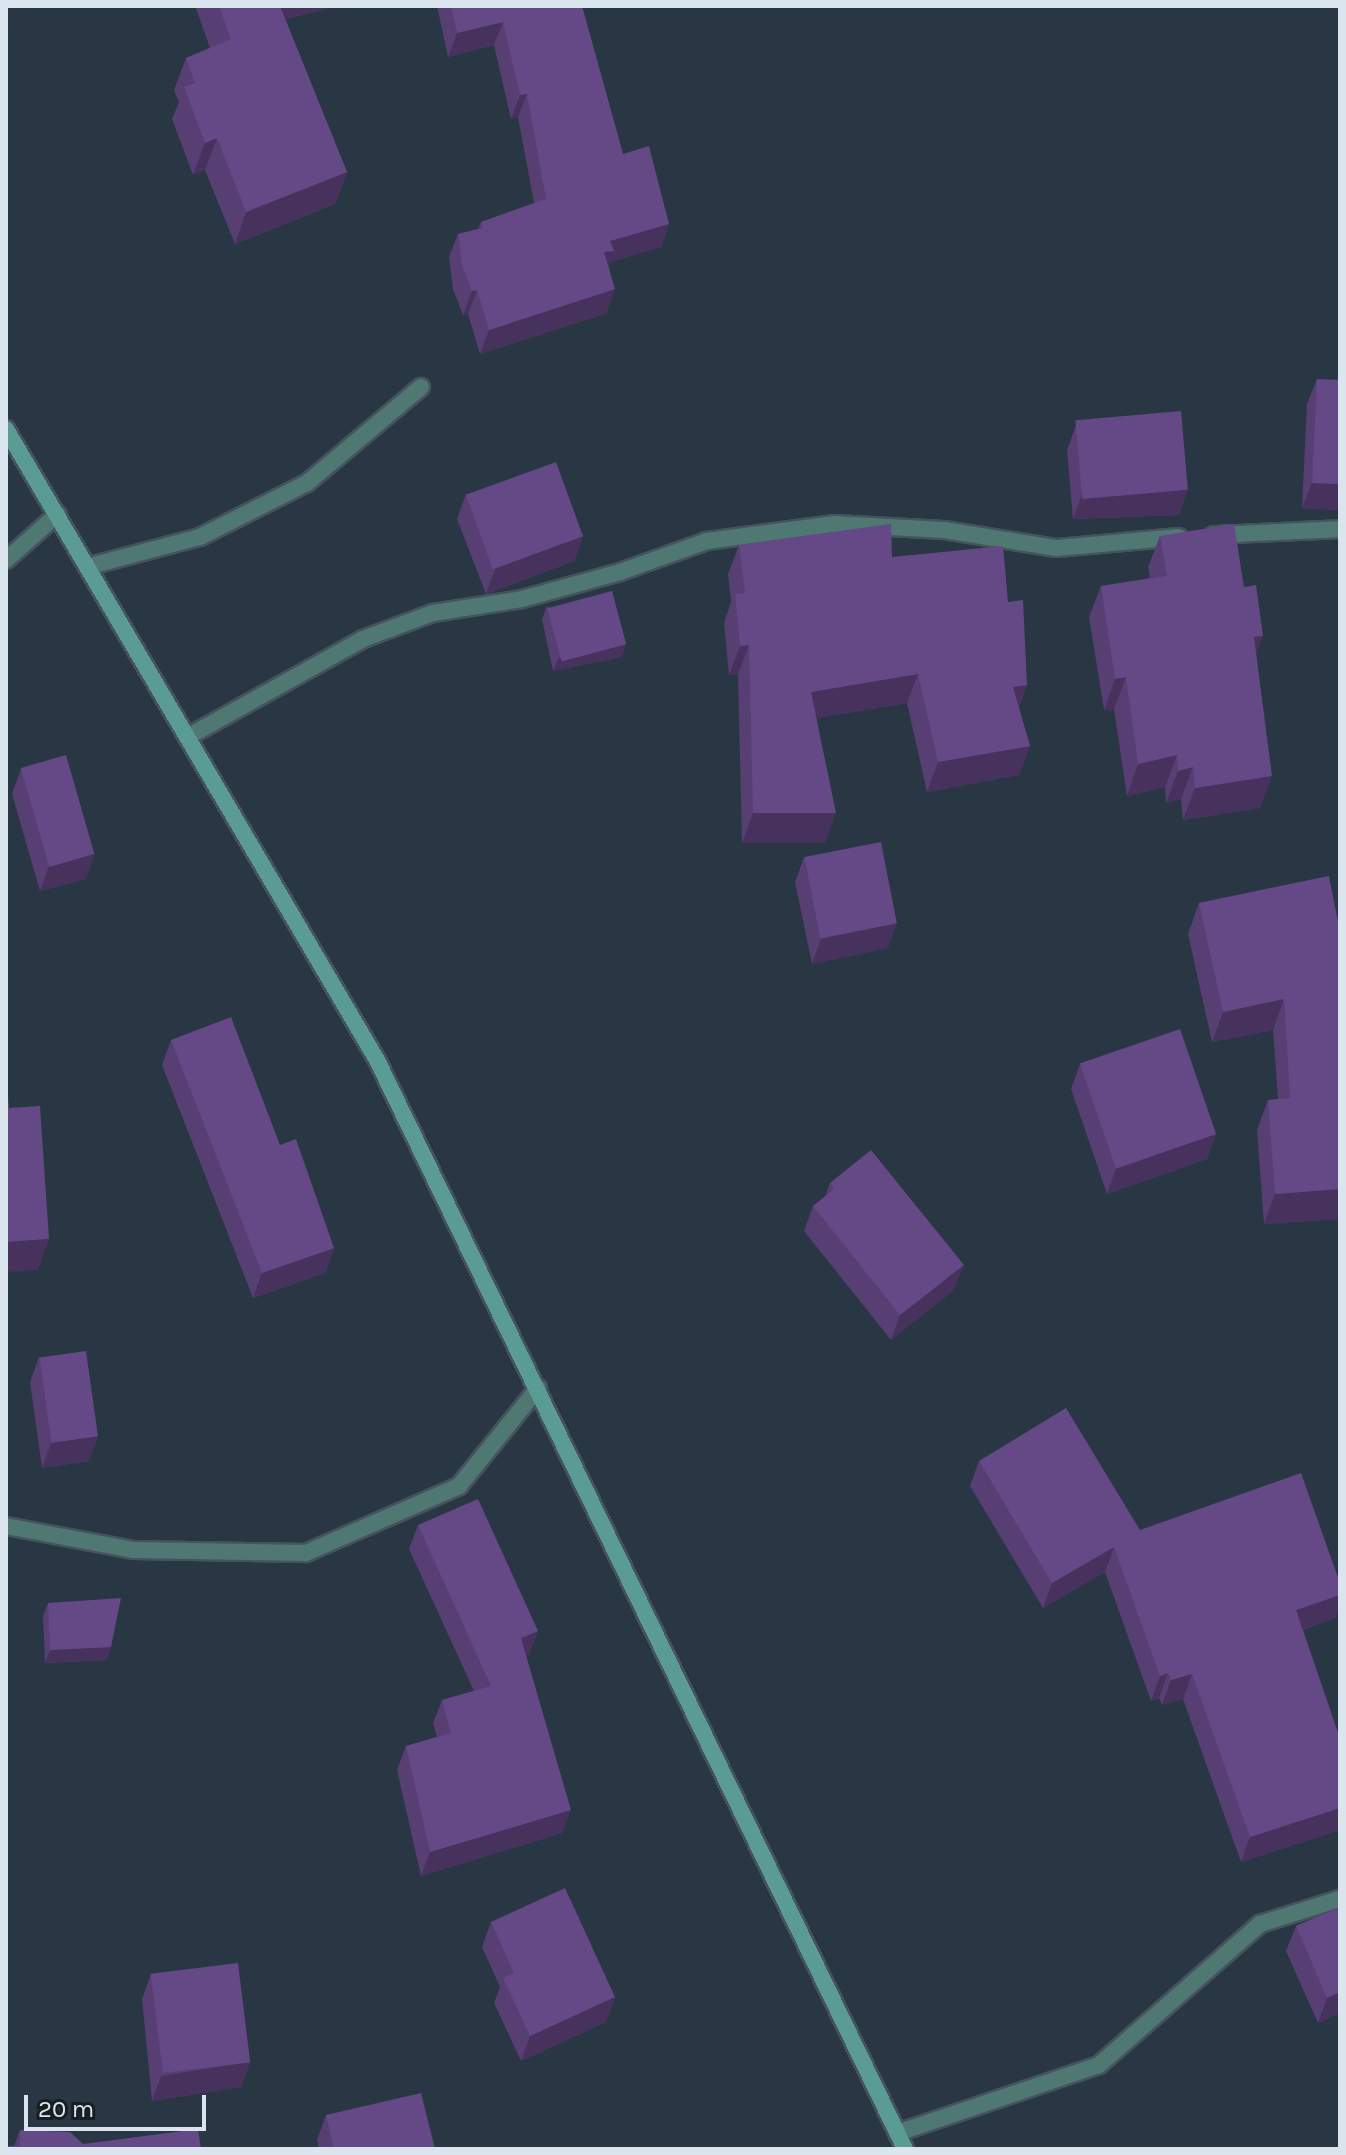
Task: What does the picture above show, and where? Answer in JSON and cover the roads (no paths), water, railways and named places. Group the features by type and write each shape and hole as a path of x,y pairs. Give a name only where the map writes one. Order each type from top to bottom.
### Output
{"main road":[{"path":"6,429 90,566 377,1060 901,2141"}],"street":[{"path":"90,566 200,537 307,483 421,387"},
{"path":"6,560 58,514"},
{"path":"189,736 363,639 433,613 522,599 620,572 707,541 835,524 944,530 1057,548 1340,529"},
{"path":"6,1526 133,1550 306,1553 459,1486 538,1388"},
{"path":"901,2141 1099,2065 1260,1924 1340,1899"}]}
